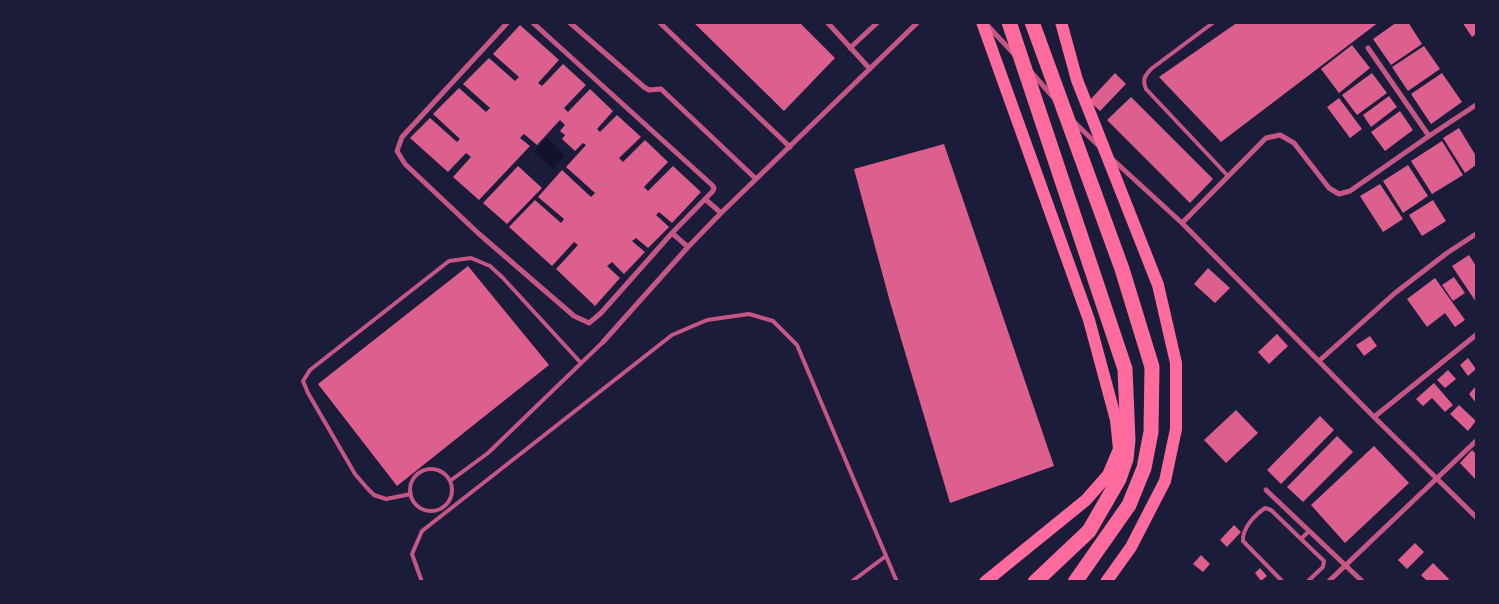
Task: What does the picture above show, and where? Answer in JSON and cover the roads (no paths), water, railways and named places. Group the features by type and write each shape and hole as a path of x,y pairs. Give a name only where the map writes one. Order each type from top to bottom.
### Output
{"highway":[{"path":"1009,22 1125,369 1128,440 1126,459 1119,479 1089,531 1035,582"},
{"path":"1032,22 1122,268 1152,367 1151,432 1144,468 1129,505 1076,582"}],"main road":[{"path":"983,22 1089,320 1116,420 1119,449 1108,475 1086,500 985,582"},
{"path":"1062,22 1077,80 1158,285 1176,363 1176,429 1165,482 1131,547 1106,582"}],"street":[{"path":"508,22 402,137 397,150 405,164 478,233 574,316 589,323 601,313 714,188 532,22"},
{"path":"569,22 644,87 649,90 661,88 756,179"},
{"path":"659,22 790,147"},
{"path":"827,22 870,69"},
{"path":"850,48 878,22"},
{"path":"603,342 721,213 918,22"},
{"path":"983,22 1040,82 1082,132 1182,222 1374,417 1476,517"},
{"path":"1368,48 1429,136"},
{"path":"1182,222 1266,138 1280,135 1294,143 1329,188 1339,194 1350,191 1476,105"},
{"path":"705,199 721,213"},
{"path":"672,234 688,247"},
{"path":"1319,361 1395,293 1476,234"},
{"path":"1374,417 1476,335"},
{"path":"1328,582 1476,441"},
{"path":"1266,490 1363,582"}],"lane":[{"path":"1214,22 1151,68 1145,75 1143,82 1146,89 1228,176"},
{"path":"411,494 386,498 374,495 367,488 355,474 303,381 310,370 449,261 471,258 490,266 581,363"},
{"path":"422,582 412,554 422,531 672,336 707,320 748,314 773,321 797,345 897,582"},
{"path":"450,482 488,453 603,342"},
{"path":"435,469 447,476 452,488 451,495 444,506 431,510 424,509 413,500 411,494 410,487 416,475 422,471 435,469"},
{"path":"1283,582 1243,541 1242,535 1259,512 1265,508 1272,510 1324,561 1322,567 1307,582"},
{"path":"1301,539 1310,531"},
{"path":"851,582 886,556"}]}
